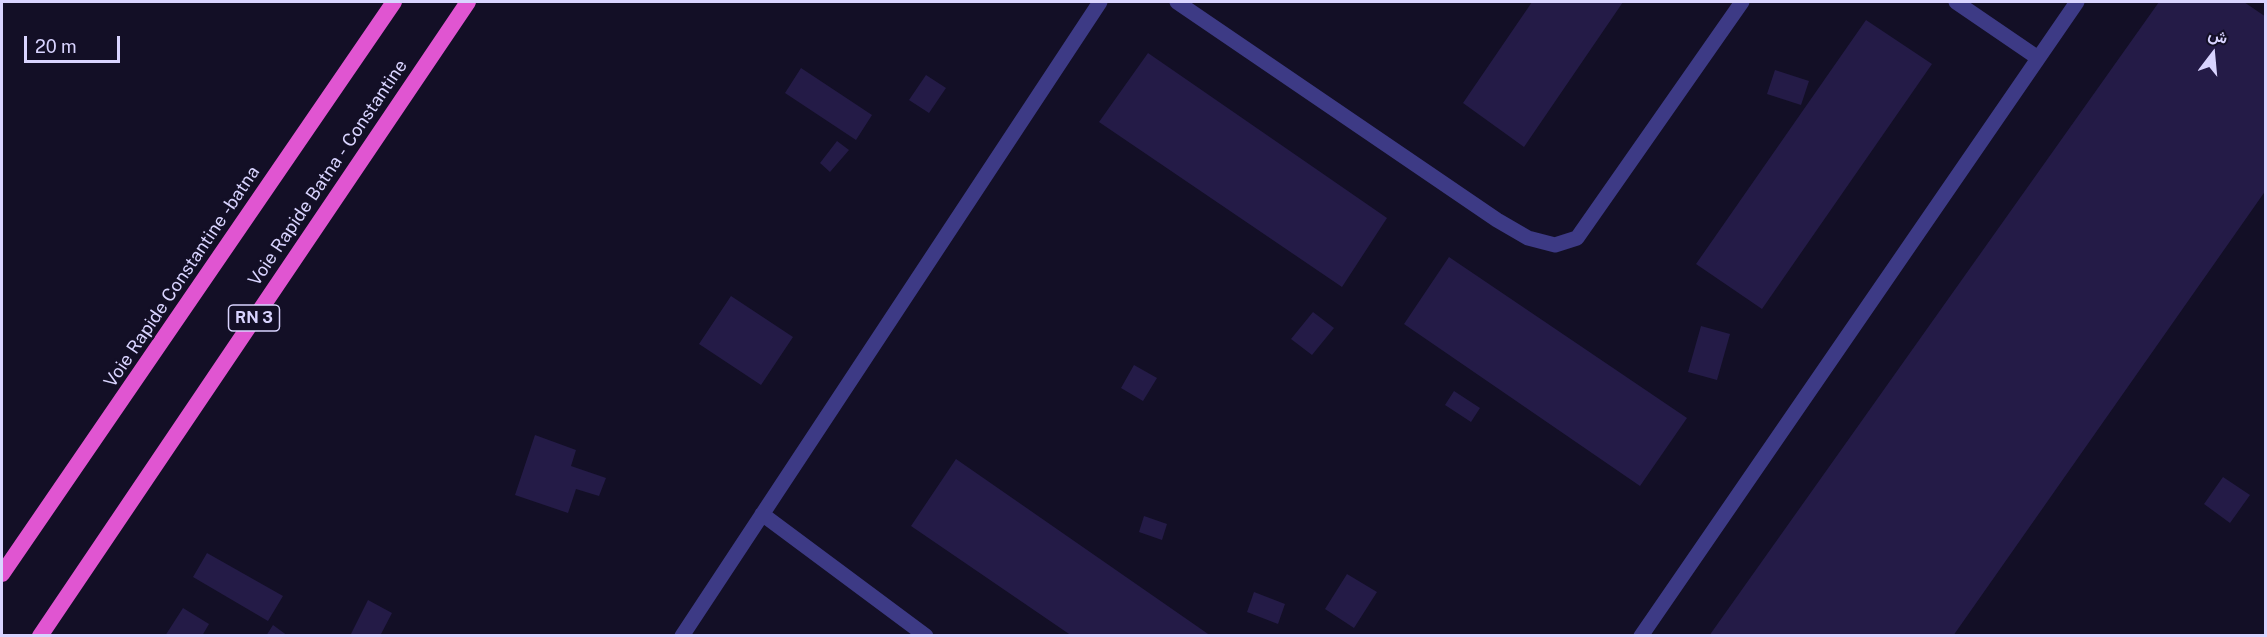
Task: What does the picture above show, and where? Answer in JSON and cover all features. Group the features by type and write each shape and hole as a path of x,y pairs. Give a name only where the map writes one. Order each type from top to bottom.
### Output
{"highway":[{"name":"Voie Rapide Constantine -batna","path":"2,574 394,2"},
{"name":"Voie Rapide Batna - Constantine","path":"40,636 468,2"}],"lane":[{"path":"682,636 1100,2"},
{"path":"1177,2 1497,220 1528,238 1555,245 1577,238 1742,2"},
{"path":"1956,2 2038,58"},
{"path":"1641,636 2077,2"},
{"path":"762,514 926,636"}],"building":[{"path":"1532,2 1623,2 1524,147 1463,103"},
{"path":"2159,2 2244,2 2266,17 2266,190 1953,636 1709,636"},
{"path":"1866,20 1932,64 1762,309 1696,264"},
{"path":"1148,53 1387,218 1342,287 1099,122"},
{"path":"801,68 872,115 856,140 785,93"},
{"path":"1775,70 1809,81 1801,105 1767,94"},
{"path":"926,75 946,88 929,113 909,100"},
{"path":"837,141 849,150 830,172 820,163"},
{"path":"1449,257 1687,418 1640,486 1404,324"},
{"path":"731,296 793,337 761,385 699,344"},
{"path":"1313,312 1334,328 1312,355 1291,339"},
{"path":"1701,326 1730,334 1717,380 1688,372"},
{"path":"1134,365 1157,378 1143,401 1121,388"},
{"path":"1454,391 1480,408 1471,422 1445,405"},
{"path":"535,435 576,450 571,466 606,478 599,496 576,489 568,513 515,495"},
{"path":"956,459 1211,636 1072,636 911,526"},
{"path":"2223,477 2250,495 2230,523 2204,504"},
{"path":"1144,516 1167,524 1162,540 1139,532"},
{"path":"207,553 283,596 268,621 193,577"},
{"path":"1347,574 1377,592 1354,628 1325,609"},
{"path":"1254,592 1285,604 1278,624 1247,612"},
{"path":"368,600 392,613 380,636 350,636"},
{"path":"183,608 209,624 202,636 165,636"},
{"path":"273,625 288,636 266,636"}]}
